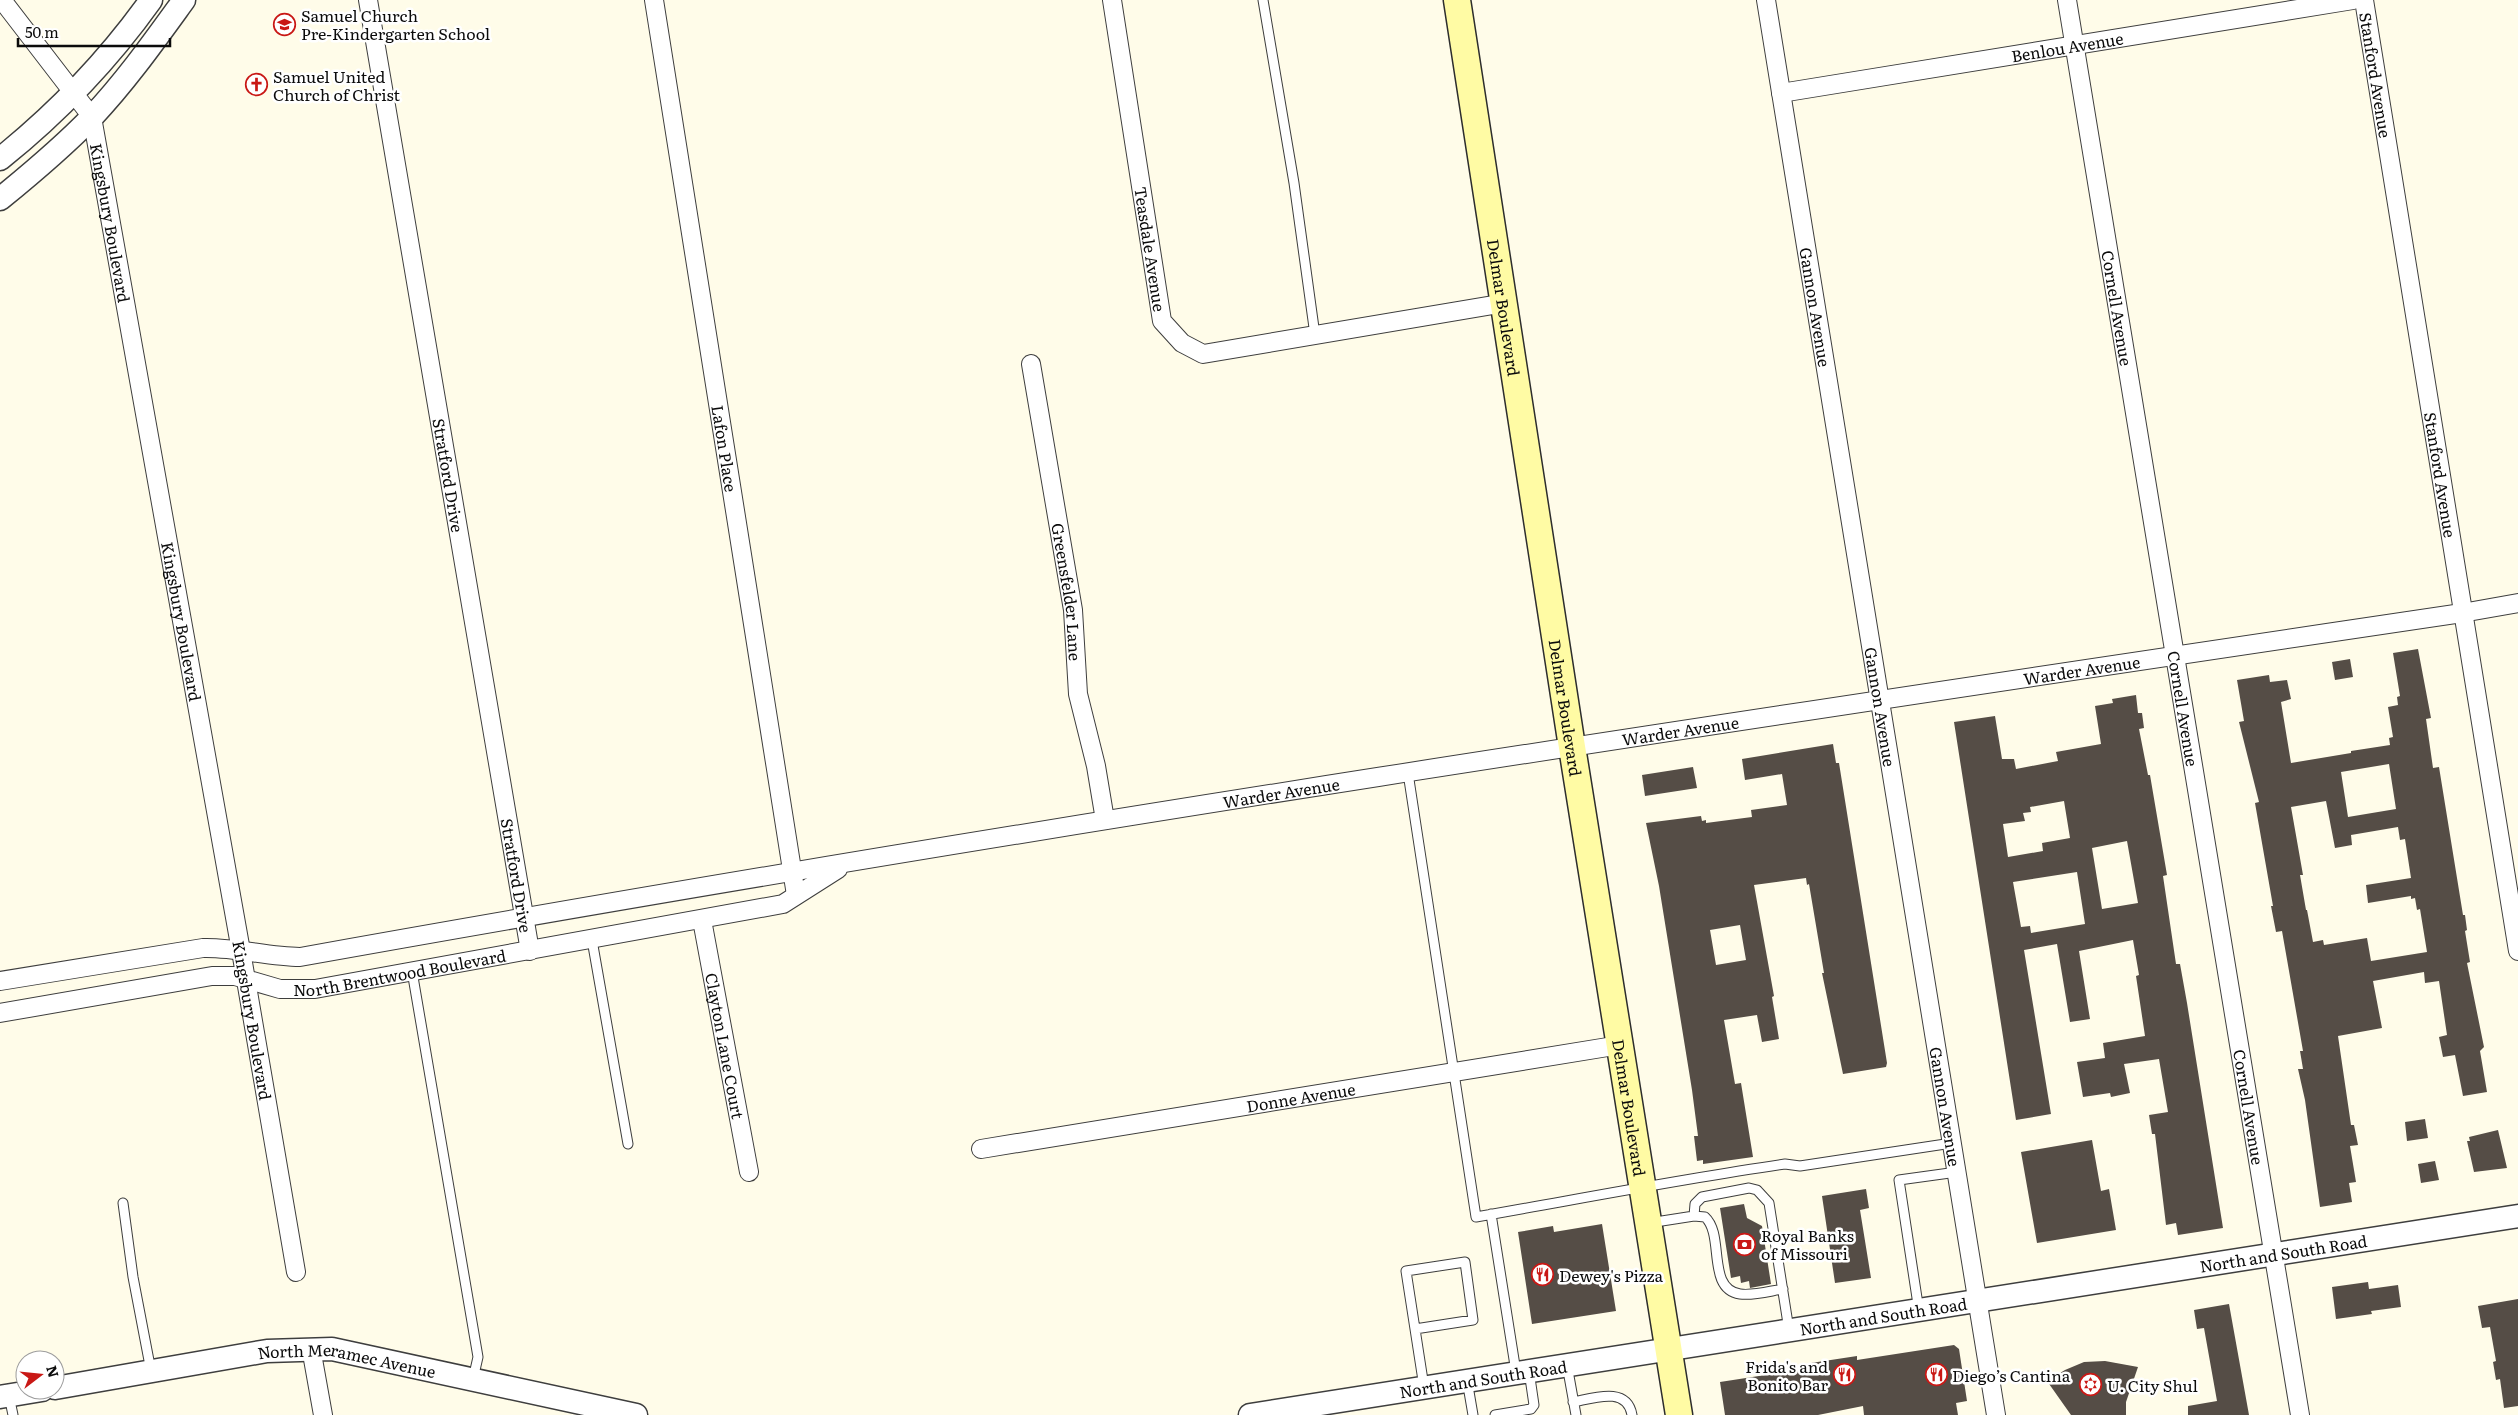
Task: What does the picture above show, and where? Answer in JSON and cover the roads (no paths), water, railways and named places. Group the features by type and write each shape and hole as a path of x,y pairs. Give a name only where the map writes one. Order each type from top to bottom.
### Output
{"main road":[{"name":"Delmar Boulevard","path":"1457,0 1572,747 1670,1348 1679,1415"}],"street":[{"name":"Kingsbury Boulevard","path":"2,0 92,118 246,979 296,1272"},
{"path":"0,159 21,142 110,52 150,0"},
{"path":"0,199 64,145 92,118 119,86 184,0"},
{"name":"Stratford Drive","path":"368,0 530,951"},
{"name":"Lafon Place","path":"654,0 796,895"},
{"name":"Teasdale Avenue","path":"1112,0 1162,321 1182,343 1203,354 1505,303"},
{"name":"Gannon Avenue","path":"1766,0 1996,1415"},
{"name":"Cornell Avenue","path":"2067,0 2300,1415"},
{"name":"Benlou Avenue","path":"1781,93 2353,0"},
{"name":"Stanford Avenue","path":"2364,0 2518,951"},
{"name":"Greensfelder Lane","path":"1031,364 1073,610 1078,694 1096,766 1105,820"},
{"name":"Warder Avenue","path":"792,873 1105,820 1878,698 2462,613 2518,603"},
{"name":"Warder Avenue","path":"796,895 844,864"},
{"name":"North Brentwood Boulevard","path":"0,981 203,948 282,957 300,957 523,917 792,873"},
{"name":"North Brentwood Boulevard","path":"0,1013 212,976 246,979 262,985 296,990 702,920 783,904 796,895"},
{"name":"Clayton Lane Court","path":"702,920 749,1172"},
{"name":"Donne Avenue","path":"981,1149 1620,1045"},
{"name":"North and South Road","path":"1250,1415 2518,1216"},
{"path":"311,1348 323,1415"},
{"name":"North Meramec Avenue","path":"65,1386 267,1351 311,1348 353,1352 636,1415"}],"lane":[{"path":"1263,0 1294,183 1315,335"},
{"path":"1408,773 1476,1217 1643,1189 1682,1179 1785,1164 1800,1166 1952,1143"},
{"path":"592,940 628,1144"},
{"path":"412,971 478,1356 473,1379"},
{"path":"1919,1311 1899,1180 1956,1172"},
{"path":"1694,1216 1695,1204 1702,1197 1749,1188 1757,1190 1769,1203 1789,1330"},
{"path":"123,1203 133,1277 152,1371"},
{"path":"1491,1214 1523,1371 1534,1405 1530,1409 1494,1415"},
{"path":"1649,1223 1694,1216 1705,1217 1713,1231 1720,1277 1726,1287 1741,1295 1783,1289"},
{"path":"1414,1329 1474,1320 1464,1262 1406,1271 1414,1329 1424,1387"},
{"path":"1567,1364 1576,1415"},
{"path":"1467,1380 1473,1415"},
{"path":"1573,1402 1608,1396 1622,1398 1630,1405 1632,1415"}],"place":[{"name":"Samuel Church Pre-Kindergarten School","path":"285,24"},
{"name":"Samuel United Church of Christ","path":"257,85"},
{"name":"Royal Banks of Missouri","path":"1745,1244"},
{"name":"Dewey's Pizza","path":"1543,1275"},
{"name":"Frida's and Bonito Bar","path":"1844,1375"},
{"name":"Diego’s Cantina","path":"1936,1375"},
{"name":"U. City Shul","path":"2091,1385"}]}
